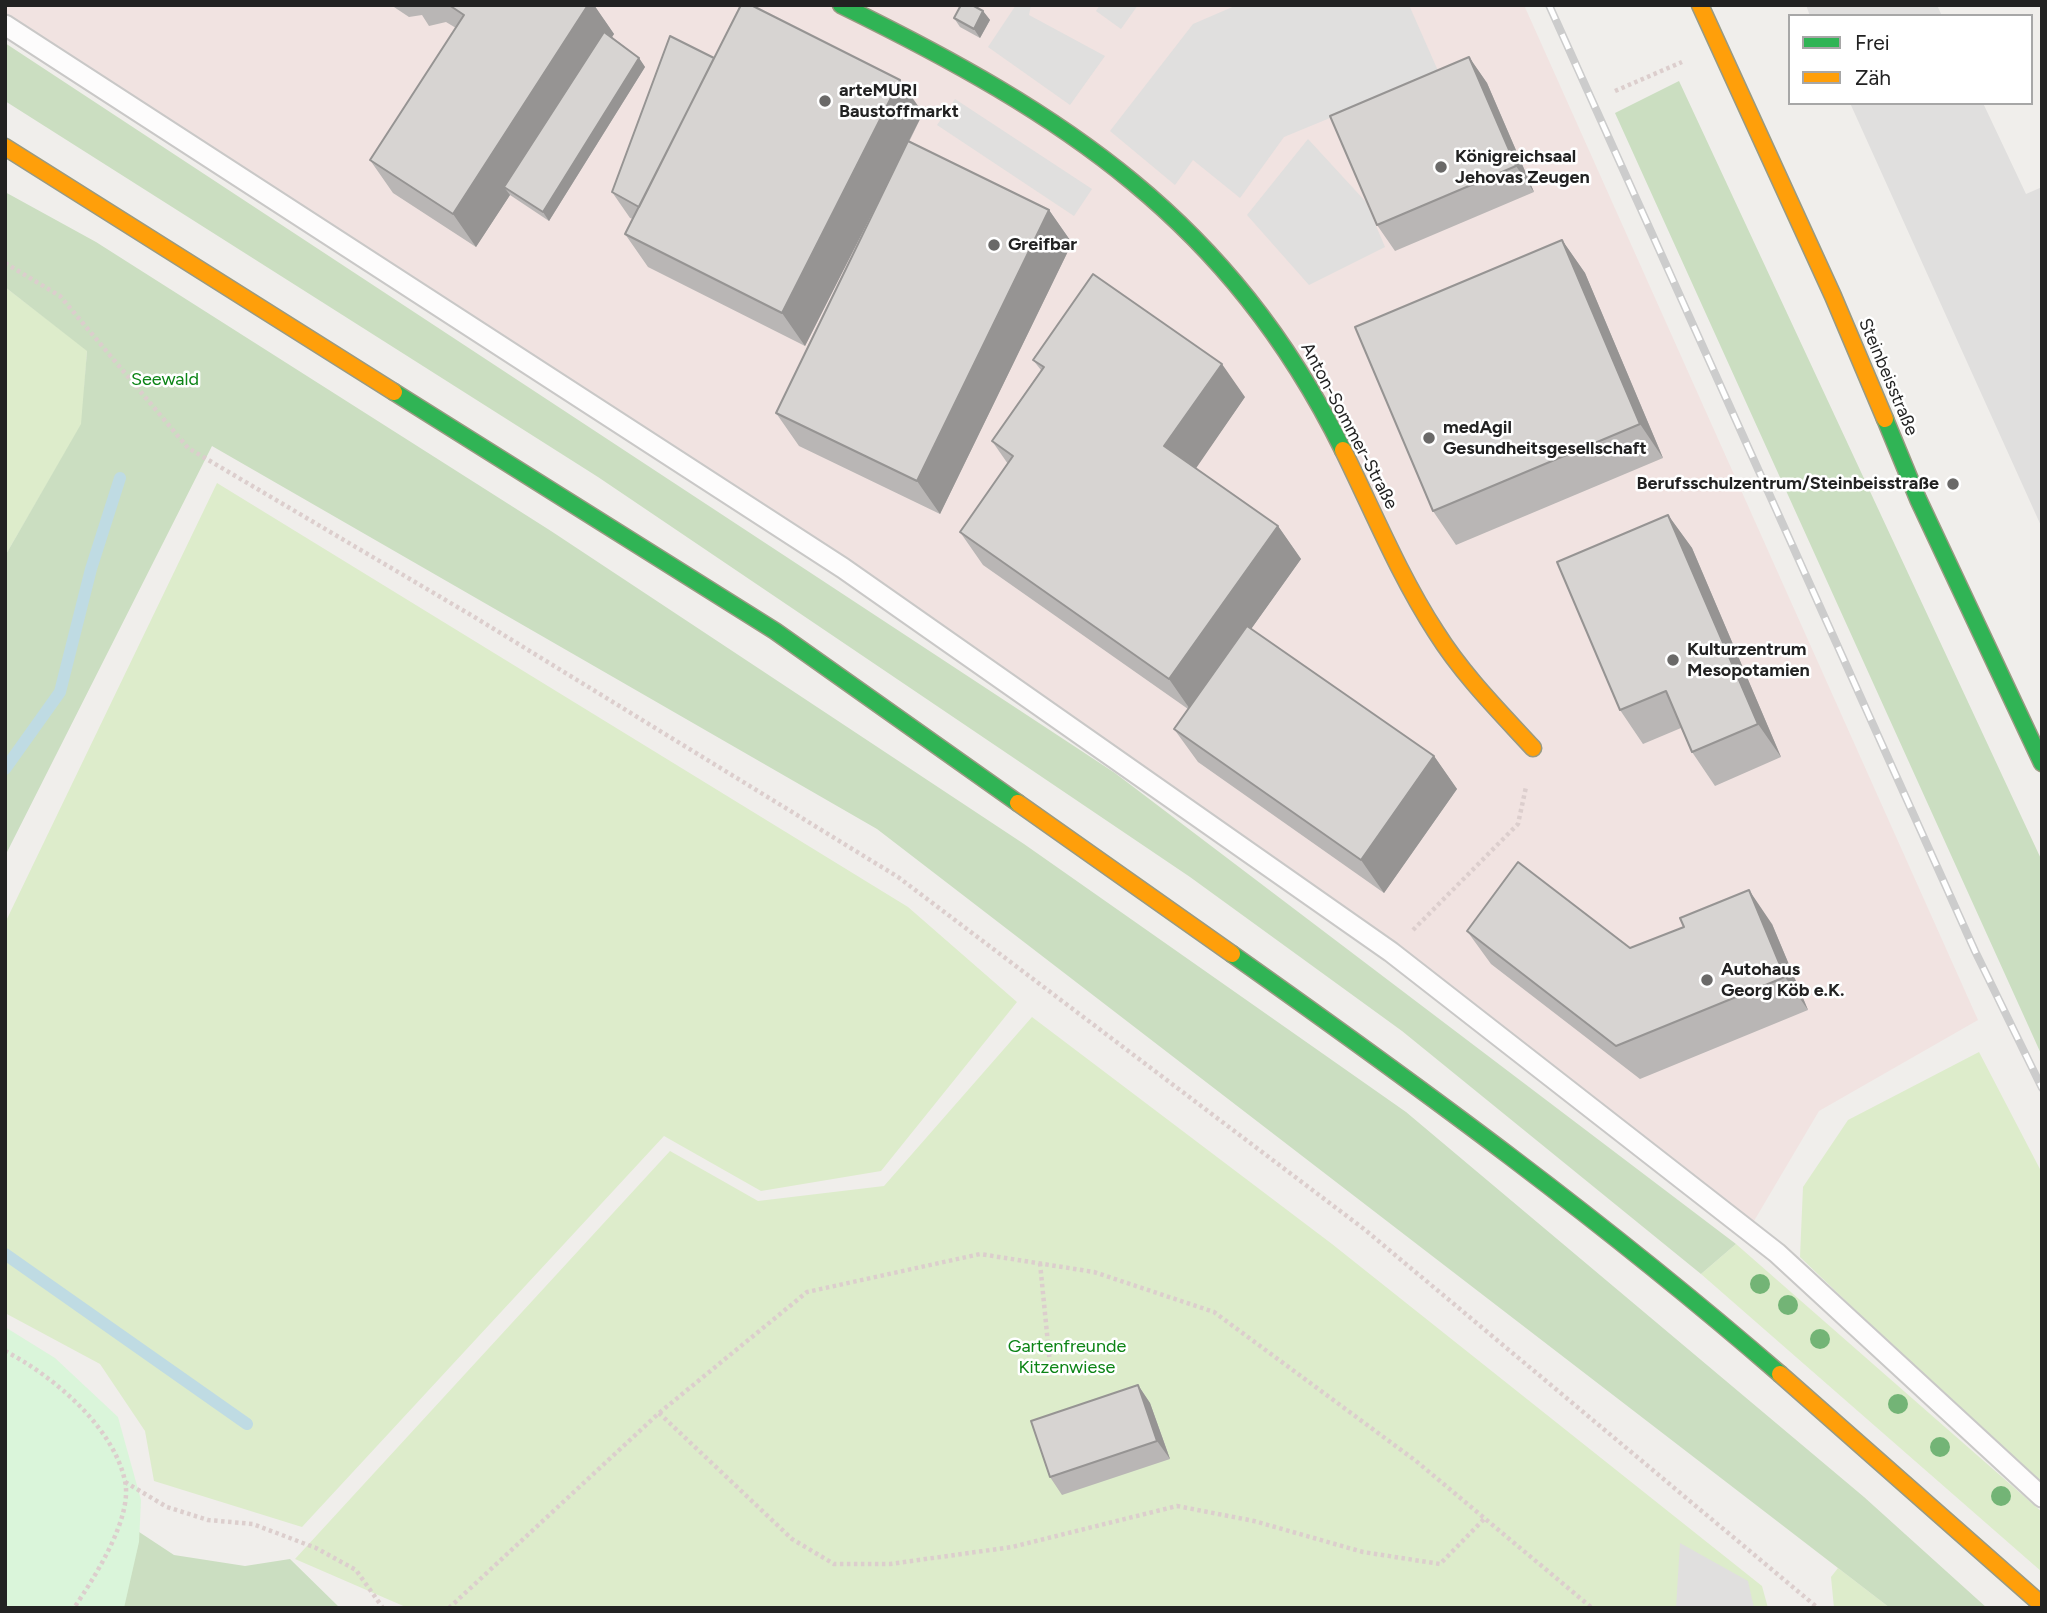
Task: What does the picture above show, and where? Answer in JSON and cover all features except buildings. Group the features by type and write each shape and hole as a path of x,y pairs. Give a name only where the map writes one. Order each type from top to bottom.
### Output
{"main road":[{"name":"Anton-Sommer-Straße","path":"841,5 943,55 1079,136 1182,221 1263,315 1300,370 1434,629 1464,674 1533,748"},
{"name":"Steinbeisstraße","path":"1700,5 1833,296 1918,499 2042,763"},
{"path":"5,146 775,631 1430,1094 1724,1325 1971,1539 2042,1605"}],"lane":[{"path":"5,25 843,568 1391,952 1776,1253 2042,1497"}],"path":[{"path":"1615,91 1681,62"},
{"path":"5,263 60,296 188,448 476,618 898,877 1364,1229 1818,1608"},
{"path":"1391,952 1518,824 1533,748"},
{"path":"449,1608 659,1413 807,1292 980,1254 1094,1272 1214,1312 1416,1461 1592,1608"},
{"path":"1040,1264 1051,1374"},
{"path":"5,1351 60,1388 102,1429 125,1482 118,1532 74,1608"},
{"path":"659,1413 792,1539 834,1564 890,1564 1012,1548 1177,1506 1254,1521 1363,1552 1440,1564 1485,1518"},
{"path":"125,1482 167,1507 208,1521 253,1524 316,1548 356,1570 383,1608"}],"shaded area":[{"path":"5,5 1524,5 1978,1020 1819,1111 1754,1221 847,563 5,15"},
{"path":"1016,5 1031,5 1029,15 1105,56 1070,105 988,47"},
{"path":"1100,5 1138,5 1121,29 1096,11"},
{"path":"1237,5 1409,5 1439,73 1284,137 1240,198 1193,160 1175,185 1110,131 1193,24"},
{"path":"1806,5 1937,5 1941,14 1809,14"},
{"path":"955,99 1092,189 1074,216 937,125"},
{"path":"1851,105 1984,105 2026,194 2042,187 2042,528"},
{"path":"1308,139 1366,202 1385,247 1309,285 1247,215"},
{"path":"1680,1543 1748,1581 1754,1608 1676,1608"}],"green space":[{"path":"5,43 1115,773 1736,1244 1701,1274 1402,1031 1190,877 598,477 5,101"},
{"path":"1679,81 2042,861 2042,1056 1615,113"},
{"name":"Seewald","path":"5,192 96,242 551,531 1024,844 1406,1112 1864,1497 1987,1608 1890,1608 877,829 212,446 5,856 5,556 81,424 87,351 5,287"},
{"path":"5,287 87,350 82,424 5,556"},
{"path":"217,483 908,907 1017,1002 881,1171 761,1191 664,1136 302,1527 154,1481 145,1431 100,1364 5,1313 5,923"},
{"name":"Gartenfreunde Kitzenwiese","path":"1032,1017 1332,1244 1762,1586 1768,1608 408,1608 295,1559 670,1151 758,1201 884,1186"},
{"path":"1979,1052 2042,1173 2042,1489 1800,1257 1803,1187 1848,1120"},
{"path":"1736,1244 2042,1512 2042,1572 1701,1274"},
{"path":"5,1327 55,1358 118,1417 141,1500 139,1542 124,1608 5,1608"},
{"path":"127,1524 174,1555 245,1566 290,1559 340,1608 109,1608"},
{"path":"1838,1568 1890,1608 1834,1608 1831,1577"}],"waterway":[{"path":"5,769 60,692 91,569 120,478"},
{"path":"5,1254 247,1424"}],"railway":[{"path":"1549,5 1975,951 2042,1088"}],"traffic: fast":[{"path":"841,5 997,88 1068,133 1133,182 1193,237 1248,299 1298,369 1343,450"},
{"path":"394,392 775,631 1018,803"},
{"path":"1885,419 1918,499 2042,763"},
{"path":"1232,954 1511,1157 1647,1263 1780,1374"}],"traffic: slow":[{"path":"1700,5 1833,296 1885,419"},
{"path":"5,147 394,392"},
{"path":"1343,450 1398,565 1436,632 1470,678 1533,748"},
{"path":"1018,803 1232,954"},
{"path":"1780,1374 2042,1605"}],"place":[{"name":"arteMURI Baustoffmarkt","path":"825,101"},
{"name":"Königreichsaal Jehovas Zeugen","path":"1441,167"},
{"name":"Greifbar","path":"994,245"},
{"name":"medAgil Gesundheitsgesellschaft","path":"1429,438"},
{"name":"Berufsschulzentrum/Steinbeisstraße","path":"1953,484"},
{"name":"Kulturzentrum Mesopotamien","path":"1673,660"},
{"name":"Autohaus Georg Köb e.K.","path":"1707,980"}]}
